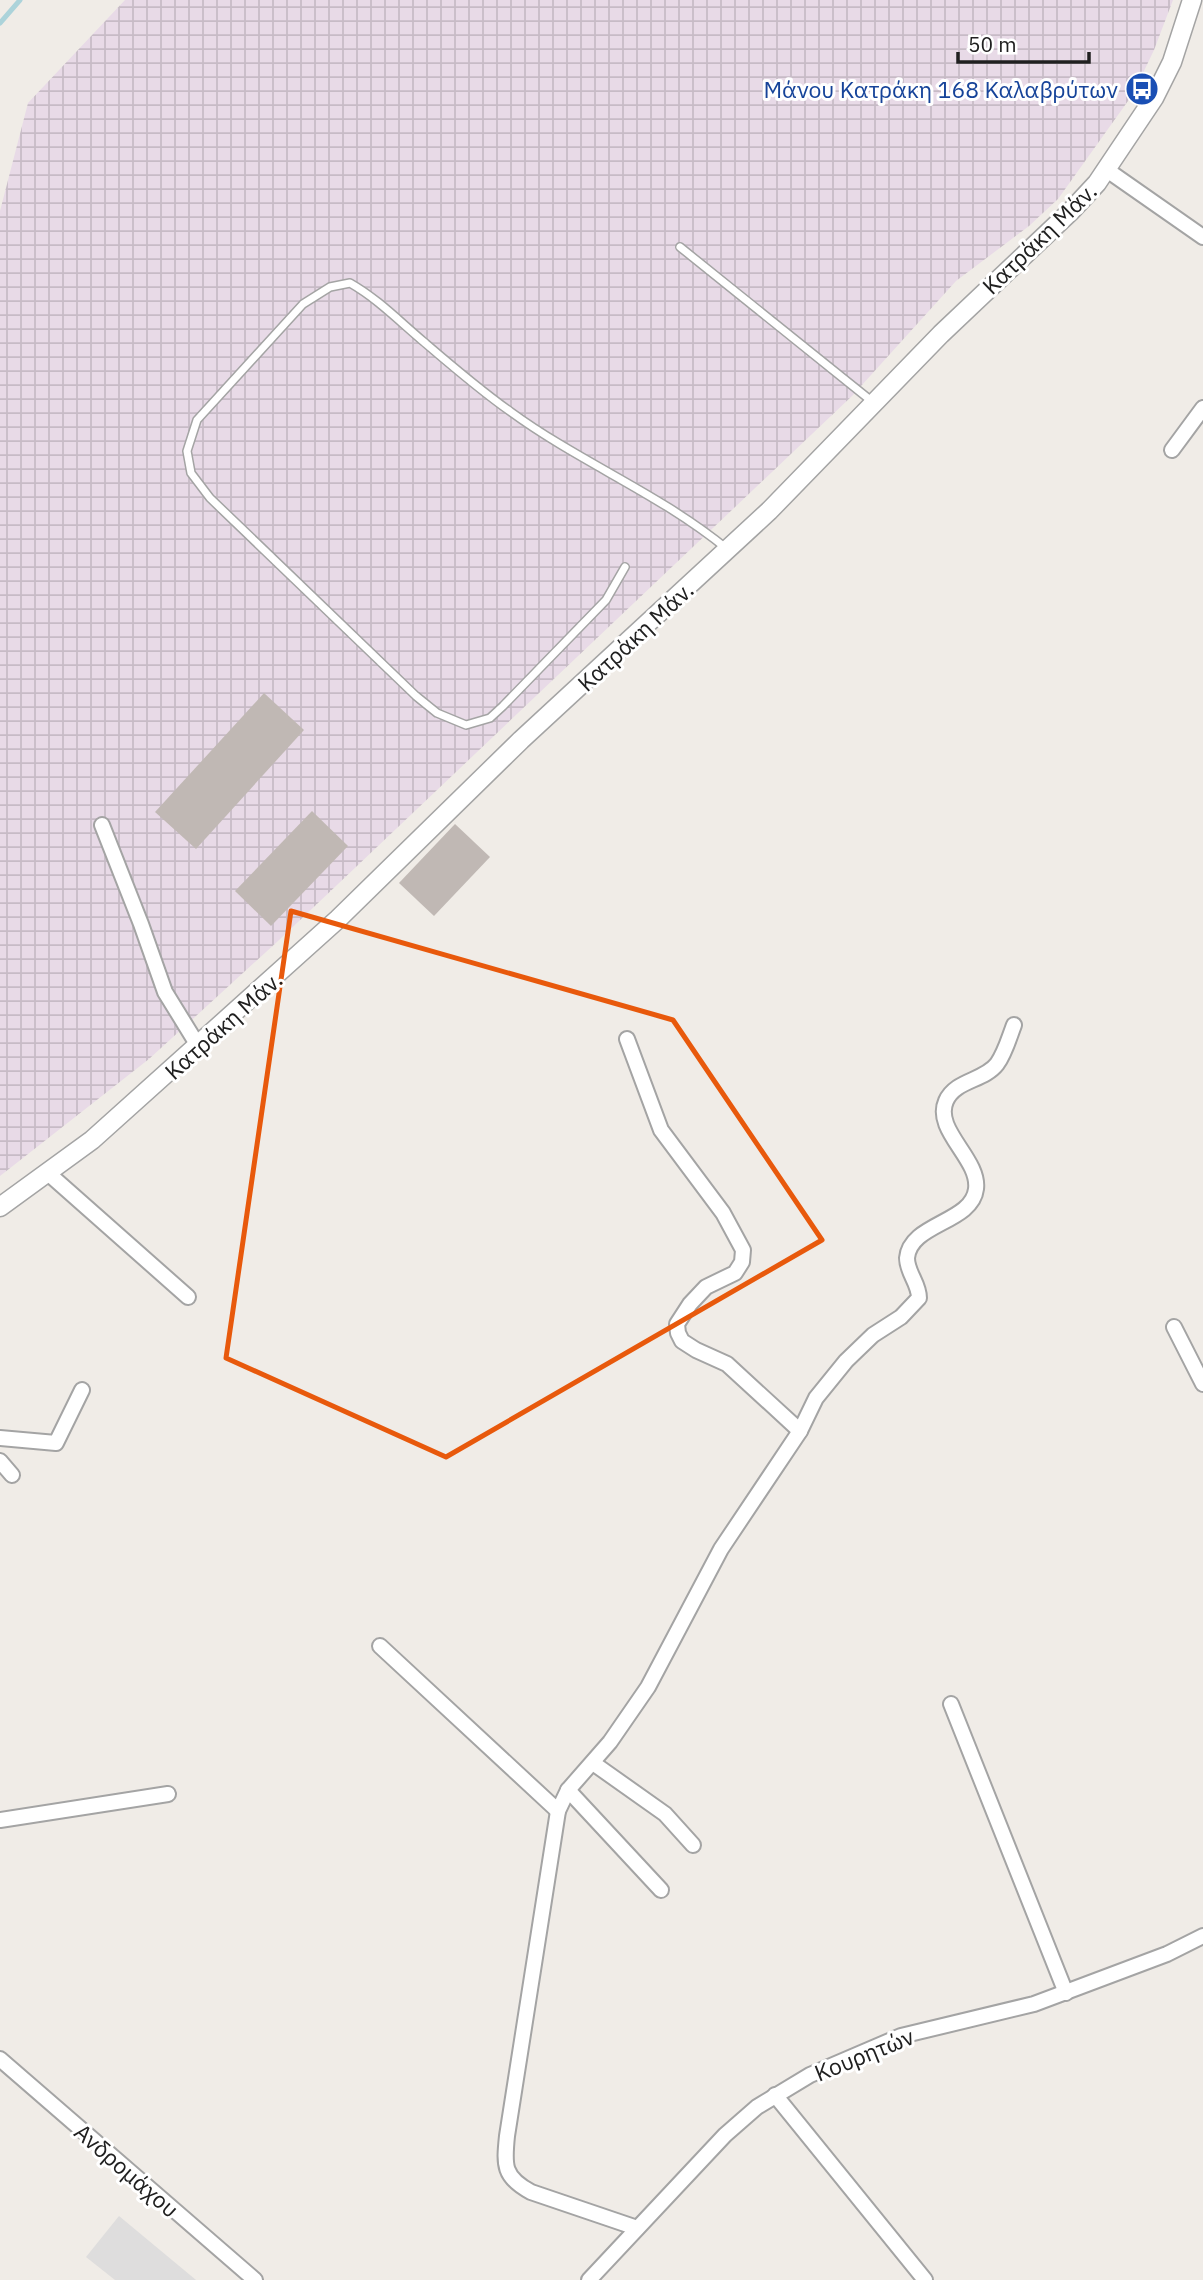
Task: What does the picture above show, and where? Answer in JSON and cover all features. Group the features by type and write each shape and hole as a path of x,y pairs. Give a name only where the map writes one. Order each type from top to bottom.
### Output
{"street":[{"name":"Κατράκη Μάν.","path":"0,1207 49,1174 159,1083 197,1044 348,910 521,740 727,549 974,302 1072,211 1107,170 1154,98 1172,62 1192,0"},
{"path":"1107,170 1203,237"},
{"path":"1172,450 1203,408"},
{"path":"102,825 165,992 197,1044"},
{"path":"637,2228 531,2192 511,2179 506,2162 507,2136 558,1811 568,1790 593,1763 648,1687 721,1549 800,1431 816,1398 873,1335 901,1317 919,1298 919,1288 907,1261 913,1247 921,1236 974,1198 976,1184 944,1117 945,1102 958,1087 996,1065 1014,1025"},
{"path":"627,1039 661,1130 723,1213 743,1250 742,1262 735,1273 706,1287 690,1304 677,1324 678,1333 689,1345 727,1364 800,1431"},
{"path":"49,1174 188,1297"},
{"path":"1174,1327 1203,1384"},
{"path":"0,1437 56,1443 82,1390"},
{"path":"0,1461 12,1475"},
{"path":"380,1646 558,1811"},
{"path":"951,1704 1066,1993"},
{"path":"593,1763 665,1814 692,1845"},
{"path":"568,1790 661,1890"},
{"path":"0,1820 168,1794"},
{"name":"Κουρητών","path":"589,2280 712,2148 757,2107 775,2095 853,2054 889,2040 1010,2012 1167,1954 1203,1936"},
{"name":"Ανδρομάχου","path":"0,2059 255,2280"},
{"path":"775,2095 925,2280"}],"lane":[{"path":"680,247 874,403"},
{"path":"625,567 606,600 503,706 490,718 466,725 437,713 416,696 210,498 191,473 187,451 197,420 303,304 330,287 349,283 374,296 425,343 512,413 602,469 672,508 727,549"}],"highlighted area":[{"path":"291,911 673,1020 822,1240 446,1457 226,1358"}],"shaded area":[{"path":"125,0 1173,0 1133,94 1058,199 1029,226 956,281 852,396 278,941 149,1059 0,1176 0,211 28,103"},
{"path":"119,2216 196,2280 115,2280 86,2257"}],"building":[{"path":"264,693 304,730 196,849 155,812"},
{"path":"312,811 348,846 271,926 235,891"},
{"path":"455,824 490,857 434,916 399,883"}],"waterway":[{"path":"0,23 20,0"}],"place":[{"name":"Μάνου Κατράκη 168 Καλαβρύτων","path":"1142,89"}]}
